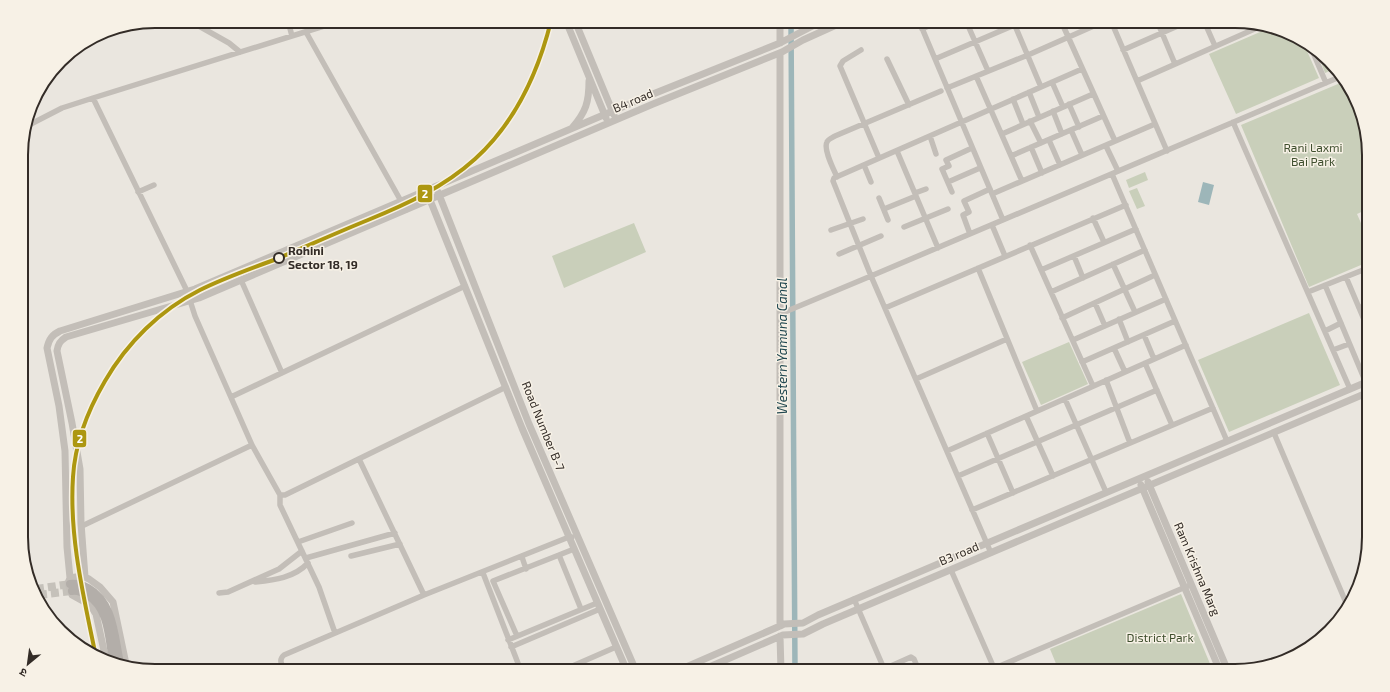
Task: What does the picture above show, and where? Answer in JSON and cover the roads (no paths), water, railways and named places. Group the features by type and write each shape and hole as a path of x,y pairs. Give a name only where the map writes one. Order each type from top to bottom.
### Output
{"main road":[{"path":"71,585 77,584 86,587 96,594 105,604 111,618 119,659"},
{"path":"71,585 93,599 100,608 105,620 112,656"}],"street":[{"path":"202,28 229,43 240,52"},
{"path":"290,28 292,36"},
{"path":"32,124 62,108 318,28"},
{"path":"569,28 608,123"},
{"path":"578,28 616,120"},
{"path":"781,28 782,42"},
{"name":"B4 road","path":"52,336 60,331 195,289 571,129 782,42 806,28"},
{"name":"B4 road","path":"59,342 66,337 191,300 241,280 608,123 781,52 830,28"},
{"path":"969,28 988,71"},
{"path":"935,59 1003,28"},
{"path":"1016,28 1041,87"},
{"path":"1064,28 1115,142"},
{"path":"837,177 826,151 826,144 828,140 1089,28"},
{"path":"1114,28 1166,151"},
{"path":"1160,28 1175,64"},
{"path":"1123,50 1173,28"},
{"path":"1207,28 1214,46"},
{"path":"922,29 935,59 944,89 961,122 1003,220"},
{"path":"1137,81 1251,29"},
{"path":"306,32 406,210"},
{"path":"861,50 843,61 840,66 879,158"},
{"path":"693,664 782,625 783,313 781,52"},
{"path":"1315,56 1326,83"},
{"path":"887,59 909,105"},
{"path":"991,553 871,276 833,179 1082,69"},
{"path":"976,76 1022,181"},
{"path":"571,129 579,119 586,106 589,96 590,77"},
{"path":"783,313 1336,78"},
{"path":"1052,82 1063,107"},
{"path":"1028,92 1039,117"},
{"path":"1002,134 1093,94"},
{"path":"93,98 187,291 195,316 252,445 280,495 280,506 319,587 335,633"},
{"path":"1013,99 1023,124"},
{"path":"1069,104 1079,127"},
{"path":"1053,111 1062,134"},
{"path":"1011,156 1103,116"},
{"path":"1030,121 1041,143"},
{"path":"1233,122 1350,389"},
{"path":"970,234 963,215 969,212 964,201 1042,173 1155,124"},
{"path":"1071,130 1082,155"},
{"path":"930,136 936,154"},
{"path":"1049,140 1060,165"},
{"path":"1106,146 1126,205 1227,441"},
{"path":"952,192 942,169 949,166 946,160 972,148"},
{"path":"1031,148 1042,173"},
{"path":"897,151 938,248"},
{"path":"509,156 513,164"},
{"path":"864,165 871,182"},
{"path":"948,182 980,168"},
{"path":"138,192 154,185"},
{"name":"Road Number B-7","path":"436,186 530,424 633,664"},
{"path":"884,209 926,189"},
{"name":"Road Number B-7","path":"426,191 522,428 624,664"},
{"path":"879,198 888,220"},
{"path":"885,308 1126,205"},
{"path":"904,227 948,209"},
{"path":"1093,218 1104,242"},
{"path":"831,230 863,219"},
{"path":"992,225 1006,256"},
{"path":"1041,270 1136,229"},
{"path":"839,254 882,236"},
{"path":"1030,245 1093,386"},
{"path":"1051,292 1145,250"},
{"path":"1074,256 1083,278"},
{"path":"1113,264 1135,312"},
{"path":"978,268 1037,411"},
{"path":"1308,292 1362,270"},
{"path":"1062,318 1155,275"},
{"path":"1346,277 1362,313"},
{"path":"241,280 282,373"},
{"path":"1325,285 1362,371"},
{"path":"231,397 465,286"},
{"path":"1072,340 1166,299"},
{"path":"1095,303 1104,326"},
{"path":"1119,319 1128,342"},
{"path":"1082,362 1176,321"},
{"path":"1324,331 1341,323"},
{"path":"1144,335 1154,359"},
{"path":"71,585 67,547 65,451 59,406 47,348 52,336 59,342 57,351 58,361 72,423 80,469 85,577"},
{"path":"916,379 1007,339"},
{"path":"1333,350 1349,344"},
{"path":"947,451 1186,345"},
{"path":"1114,348 1125,372"},
{"path":"1145,363 1172,425"},
{"path":"1106,380 1130,443"},
{"name":"B3 road","path":"782,625 803,623 854,599 1362,384"},
{"path":"280,495 285,495 506,387"},
{"path":"958,476 1157,390"},
{"name":"B3 road","path":"781,635 803,634 858,609 1362,395"},
{"path":"1065,399 1106,492"},
{"path":"972,510 1213,408"},
{"path":"1026,416 1053,476"},
{"path":"522,428 530,424"},
{"path":"987,433 1013,493"},
{"path":"1274,433 1345,600"},
{"path":"82,526 252,445"},
{"path":"359,459 424,595"},
{"name":"Ram Krishna Marg","path":"1142,477 1188,586 1225,664"},
{"path":"298,542 352,523"},
{"path":"247,583 286,577 300,571 307,561 395,533"},
{"path":"282,664 281,658 284,654 424,595 483,573 569,537 578,537"},
{"path":"351,556 400,544"},
{"path":"517,636 493,581 574,549"},
{"path":"219,593 228,592 279,569 302,551"},
{"path":"559,555 582,609"},
{"path":"522,556 526,569"},
{"path":"951,570 989,664"},
{"path":"483,573 518,664"},
{"path":"85,577 71,585 68,583 71,594 90,605 96,614 105,653"},
{"path":"85,577 100,587 113,602 125,661"},
{"path":"1005,664 1188,586"},
{"name":"Ram Krishna Marg","path":"1188,586 1217,664"},
{"path":"854,599 881,664"},
{"path":"508,640 582,609 598,606"},
{"path":"512,647 598,606"},
{"path":"716,664 781,635 781,664"},
{"path":"580,664 616,647"},
{"path":"896,664 911,657 914,659 916,664"}],"water":[{"path":"1203,182 1214,185 1209,205 1198,202"}],"waterway":[{"name":"Western Yamuna Canal","path":"791,28 795,664"}],"tunnel":[{"path":"39,589 70,584"},
{"path":"42,595 72,591"}],"place":[{"name":"Rohini Sector 18, 19","path":"279,258"}],"park label":[{"name":"Rani Laxmi Bai Park","path":"1313,155"},
{"name":"District Park","path":"1160,638"}]}
